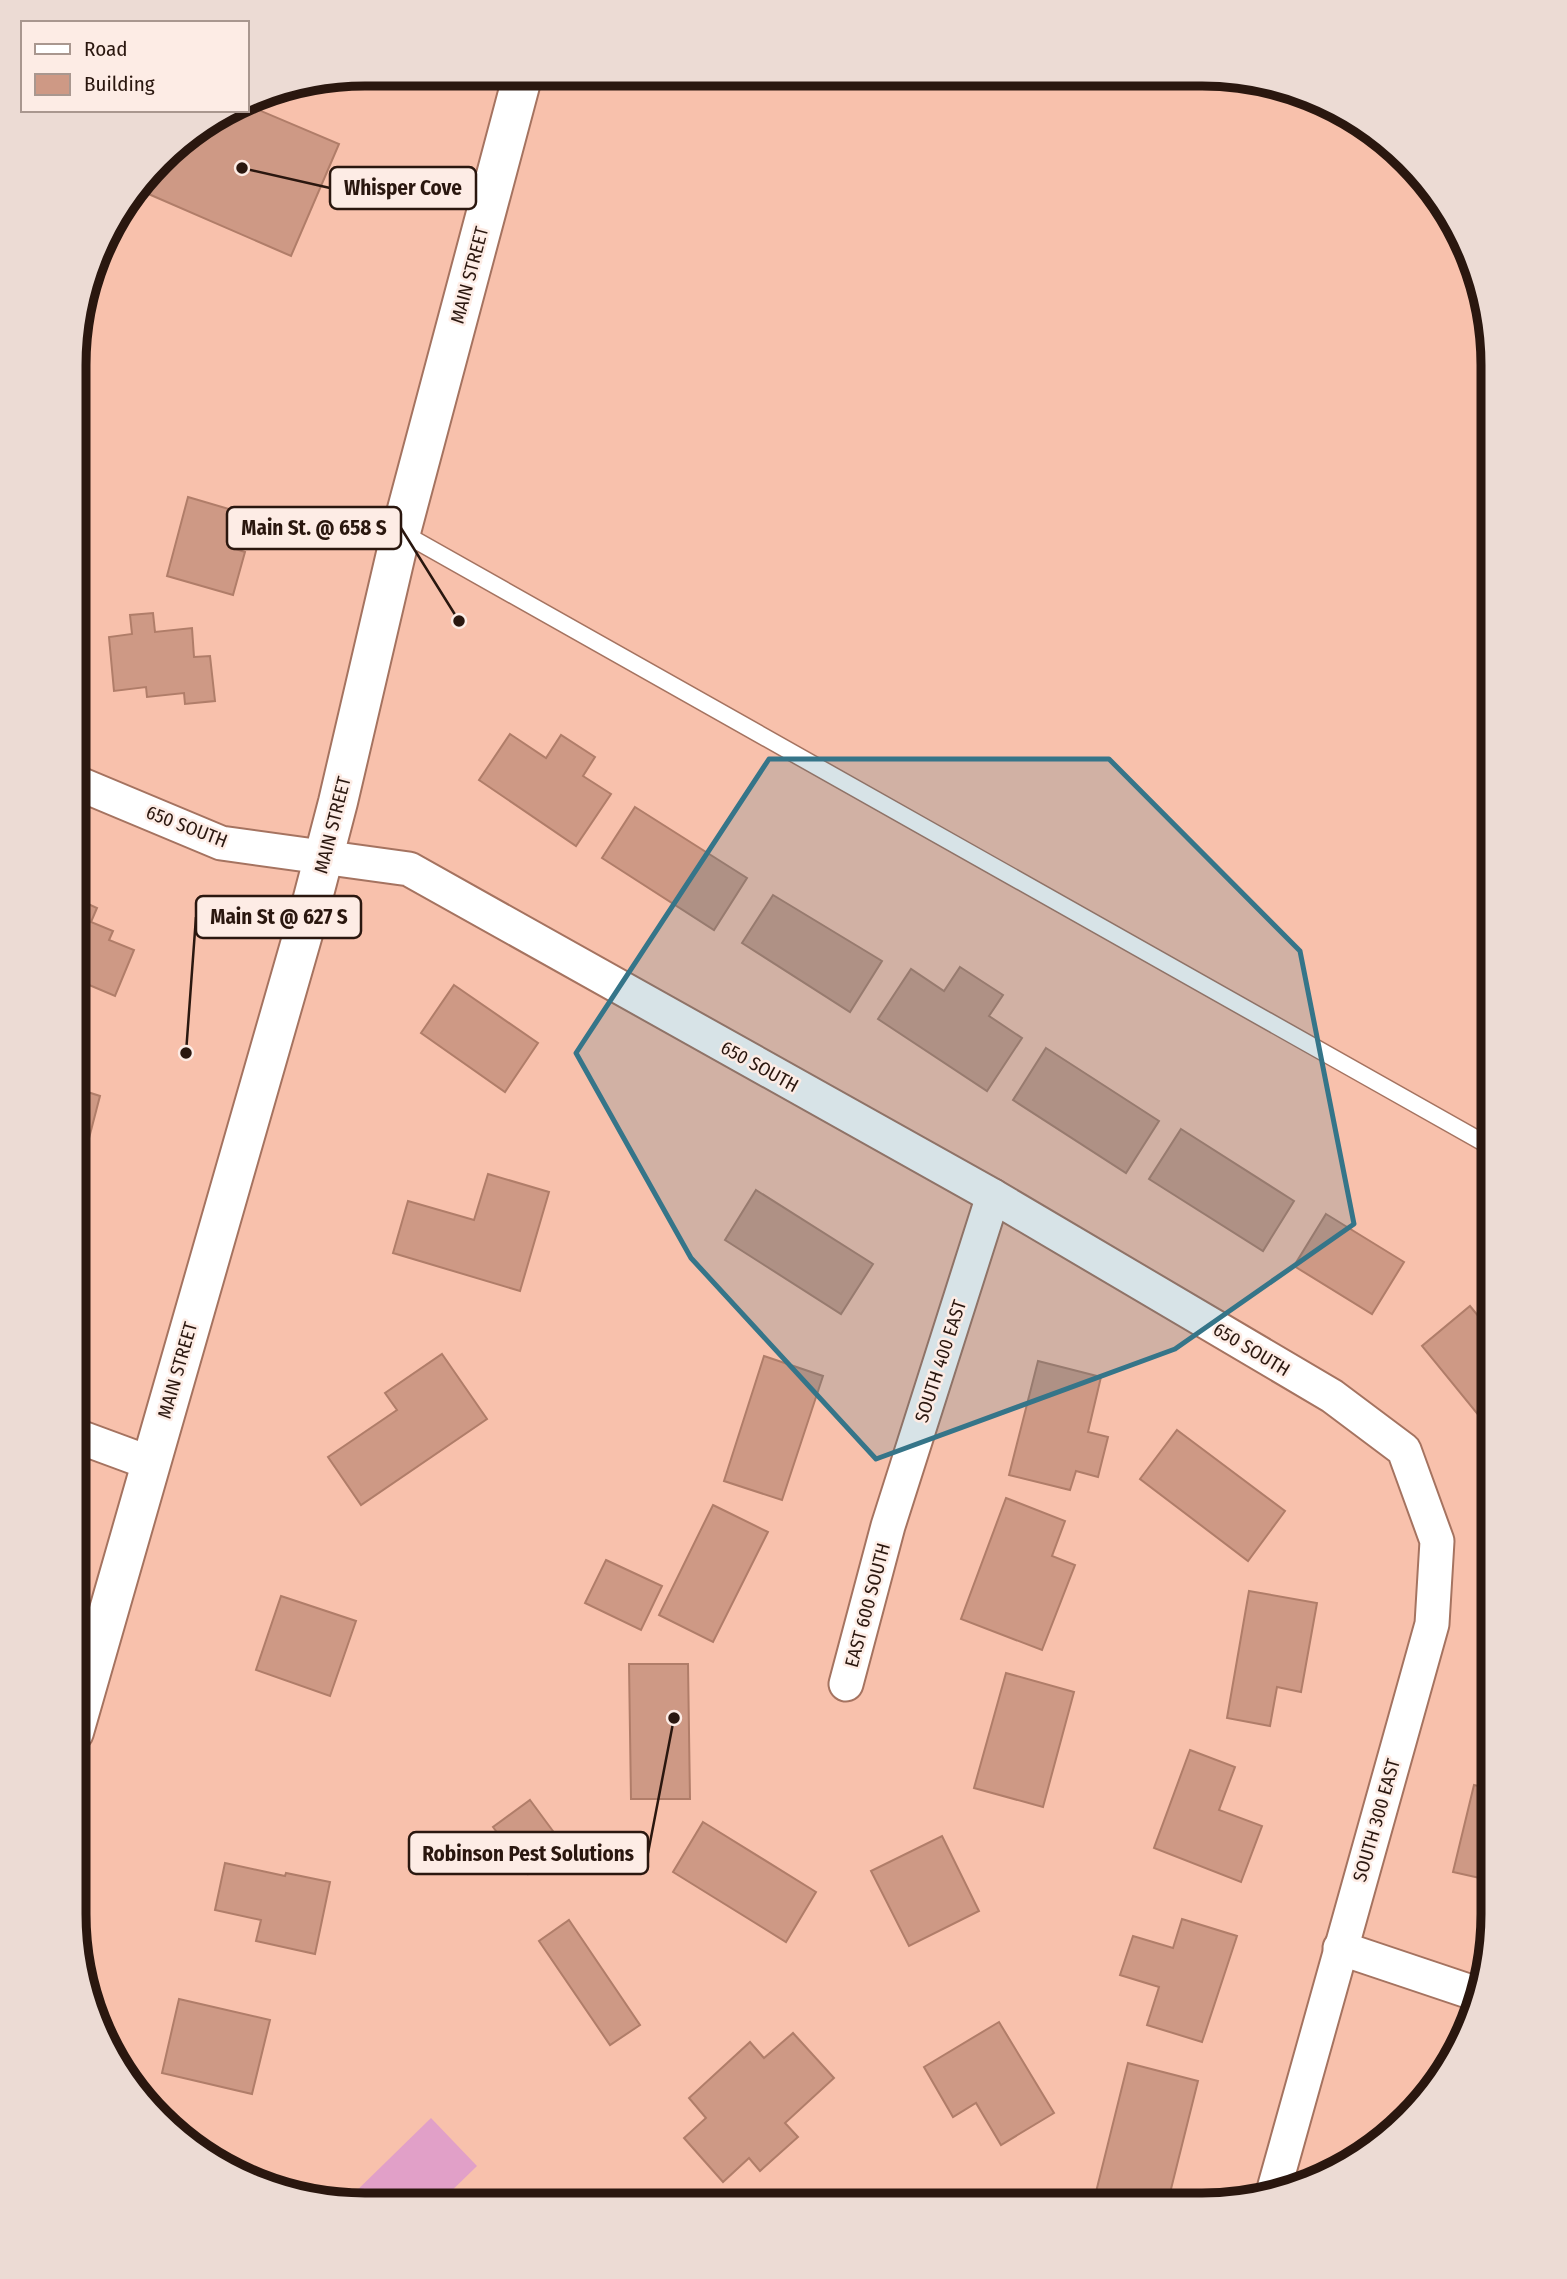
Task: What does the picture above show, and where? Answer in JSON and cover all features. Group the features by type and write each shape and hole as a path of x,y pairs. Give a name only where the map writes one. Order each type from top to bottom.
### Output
{"main road":[{"name":"MAIN STREET","path":"86,1690 302,940 338,802 401,532 520,86"}],"street":[{"name":"650 SOUTH","path":"86,787 221,843 409,870 993,1196 1332,1396 1404,1450"},
{"name":"SOUTH 400 EAST","path":"888,1526 993,1196"},
{"path":"86,1439 150,1463"},
{"name":"SOUTH 300 EAST","path":"1276,2183 1432,1624 1437,1541 1404,1450"},
{"name":"EAST 600 SOUTH","path":"846,1684 888,1526"},
{"path":"1340,1948 1470,1992"}],"lane":[{"path":"401,532 1481,1141"}],"highlighted area":[{"path":"769,759 1109,759 1300,951 1354,1224 1175,1349 876,1459 691,1258 576,1053"}],"shaded area":[{"path":"431,2118 477,2166 449,2193 354,2193"}],"building":[{"path":"255,108 339,144 291,256 145,193 167,167 195,143 225,123"},
{"path":"188,497 239,512 229,547 245,552 233,595 167,576"},
{"path":"153,613 155,632 192,628 194,657 210,656 215,701 185,704 184,693 147,697 146,687 114,691 109,637 132,634 130,615"},
{"path":"510,734 546,758 561,735 595,757 583,776 611,794 576,846 479,780"},
{"path":"635,807 747,878 714,930 602,858"},
{"path":"773,895 882,961 850,1012 742,943"},
{"path":"86,903 97,908 91,922 113,931 109,940 134,950 115,996 86,984"},
{"path":"960,967 1003,995 989,1016 1022,1038 987,1091 878,1019 911,969 944,991"},
{"path":"454,985 538,1043 505,1092 421,1033"},
{"path":"1046,1048 1159,1121 1126,1173 1013,1100"},
{"path":"86,1092 100,1096 86,1150"},
{"path":"1181,1129 1294,1201 1263,1251 1149,1179"},
{"path":"488,1174 549,1192 520,1291 393,1253 408,1201 474,1220"},
{"path":"756,1190 873,1264 841,1314 725,1240"},
{"path":"1326,1214 1404,1262 1372,1314 1294,1266"},
{"path":"1470,1306 1481,1319 1481,1418 1422,1346"},
{"path":"442,1354 487,1419 361,1505 328,1457 397,1410 385,1393"},
{"path":"764,1356 823,1376 782,1500 724,1481"},
{"path":"1038,1361 1101,1377 1088,1432 1108,1437 1098,1477 1076,1471 1070,1490 1009,1475"},
{"path":"1177,1430 1285,1511 1248,1561 1140,1479"},
{"path":"1006,1498 1065,1521 1052,1556 1075,1565 1042,1650 961,1619"},
{"path":"713,1505 768,1532 713,1642 659,1615"},
{"path":"606,1560 662,1586 641,1630 585,1603"},
{"path":"1249,1591 1317,1603 1301,1692 1277,1687 1270,1726 1227,1718"},
{"path":"281,1596 356,1621 330,1696 256,1670"},
{"path":"629,1664 688,1664 690,1799 631,1799"},
{"path":"1006,1673 1074,1692 1043,1807 974,1788"},
{"path":"1190,1750 1235,1767 1219,1810 1262,1826 1241,1882 1154,1848"},
{"path":"1474,1785 1481,1786 1481,1878 1453,1872"},
{"path":"530,1800 564,1846 528,1874 493,1827"},
{"path":"703,1822 816,1892 786,1942 673,1872"},
{"path":"942,1836 979,1911 909,1946 871,1871"},
{"path":"225,1863 285,1876 286,1873 330,1882 315,1954 256,1941 261,1920 215,1910"},
{"path":"1182,1919 1237,1936 1202,2042 1147,2025 1159,1987 1120,1975 1133,1936 1173,1948"},
{"path":"569,1920 640,2025 610,2045 539,1941"},
{"path":"179,1999 270,2020 252,2094 162,2073"},
{"path":"999,2022 1054,2113 1001,2145 976,2103 953,2117 924,2067"},
{"path":"793,2033 834,2078 785,2123 798,2137 760,2171 749,2158 723,2182 684,2138 706,2118 689,2098 750,2042 764,2058"},
{"path":"1128,2063 1198,2081 1170,2193 1096,2192"}],"place":[{"name":"Whisper Cove","path":"242,168"},
{"name":"Main St. @ 658 S","path":"459,621"},
{"name":"Main St @ 627 S","path":"186,1053"},
{"name":"Robinson Pest Solutions","path":"674,1718"}]}
